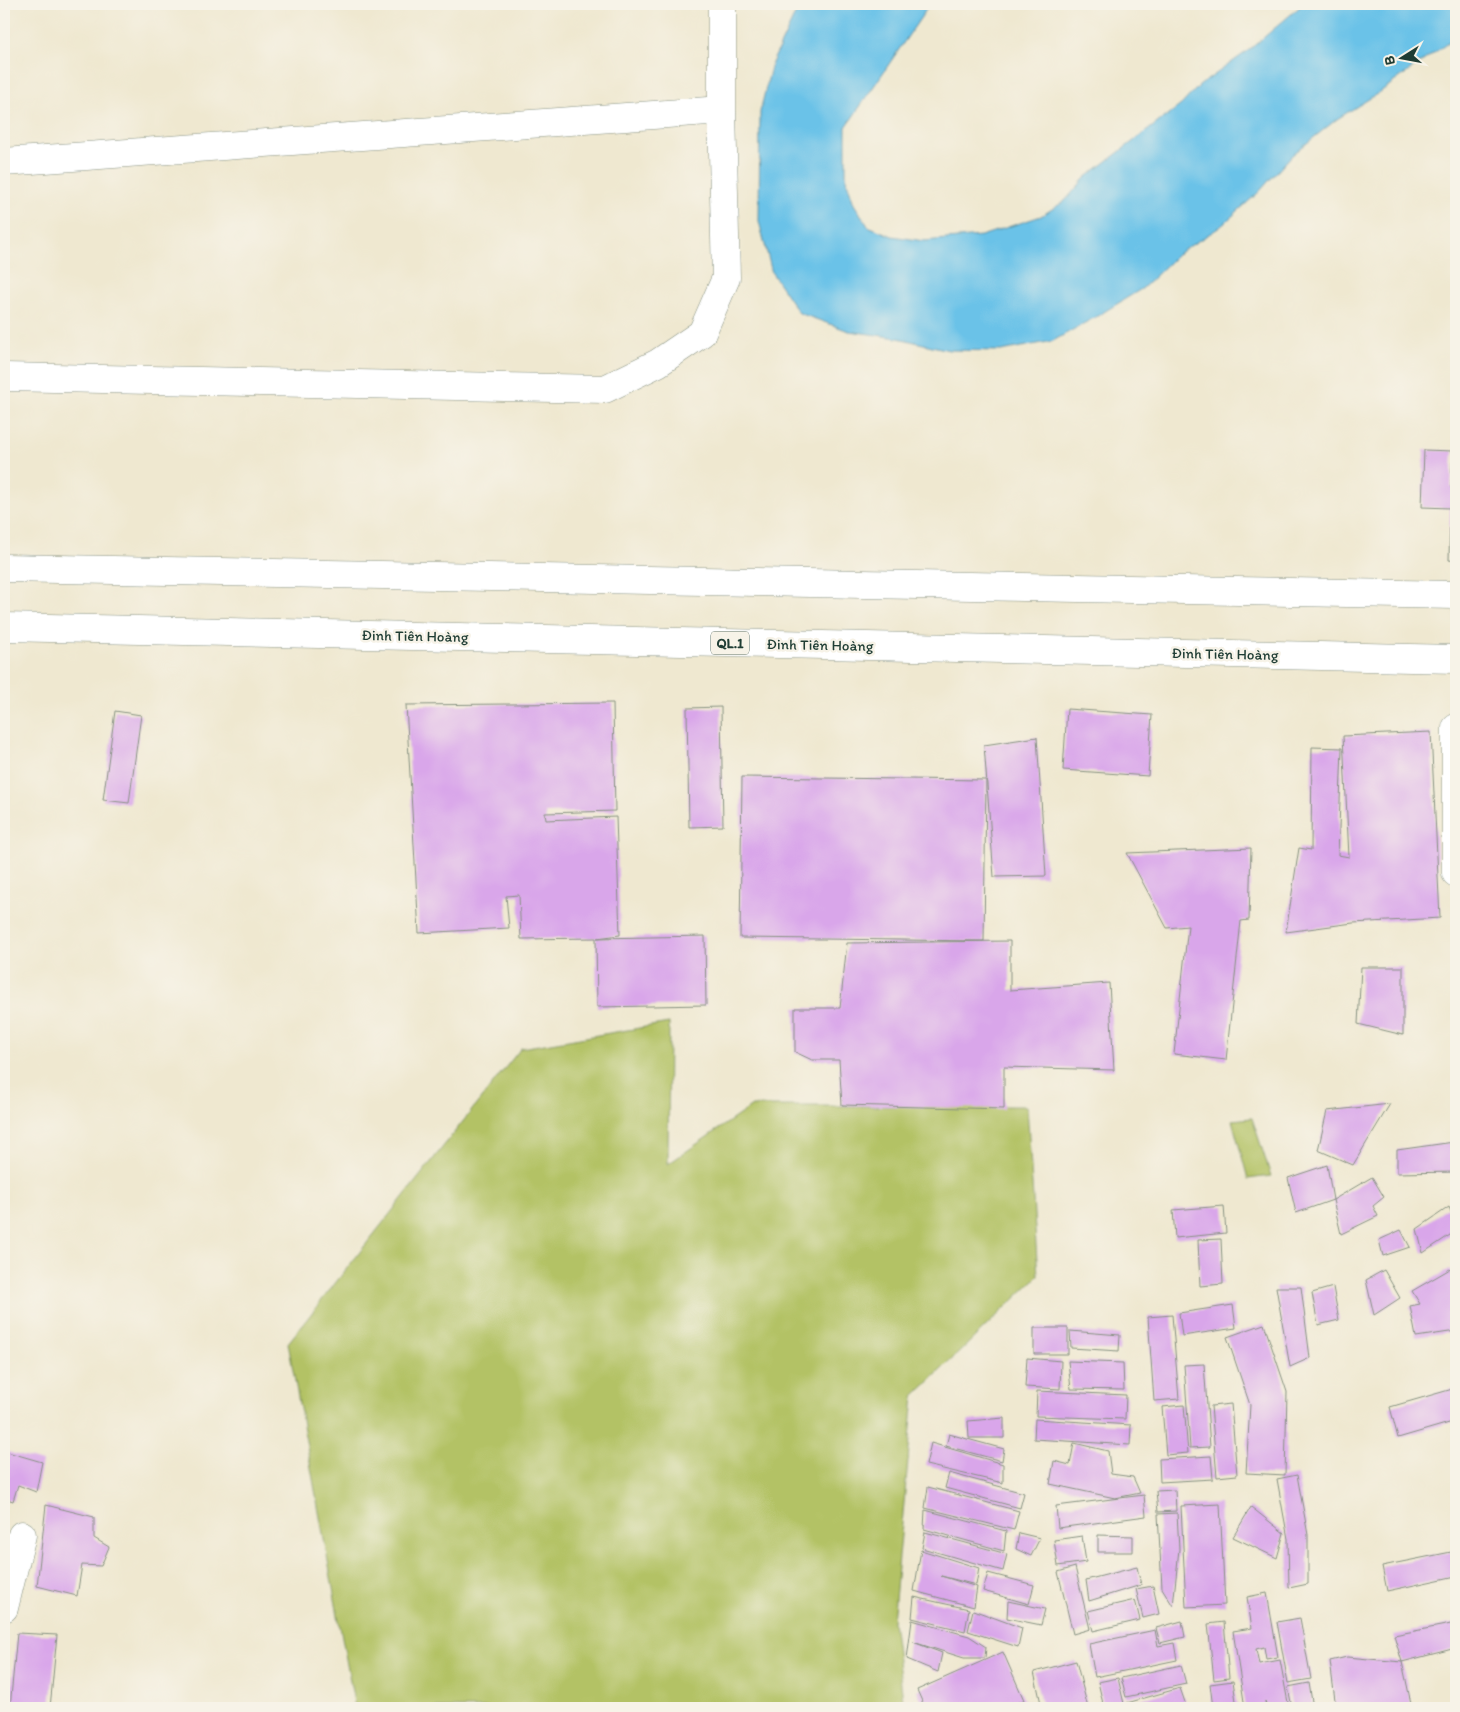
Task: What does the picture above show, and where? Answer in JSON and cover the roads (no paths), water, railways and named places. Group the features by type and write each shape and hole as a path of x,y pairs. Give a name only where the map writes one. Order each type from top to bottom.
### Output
{"main road":[{"path":"4,377 605,389 658,363 702,333 726,278 722,110 722,4"},
{"path":"4,162 722,110"},
{"path":"4,568 1456,595"},
{"name":"Đinh Tiên Hoàng","path":"4,627 1456,659"},
{"path":"1456,728 1456,873"},
{"path":"4,1608 22,1534"}],"water":[{"path":"800,4 930,4 846,127 846,179 854,204 868,226 892,236 924,241 981,236 1041,216 1065,201 1085,178 1181,105 1199,86 1249,50 1303,4 1456,4 1456,37 1380,92 1337,119 1292,155 1259,192 1220,227 1179,253 1143,288 1053,341 1001,351 949,350 898,338 849,331 799,313 772,273 759,221 760,112 772,63"}]}
